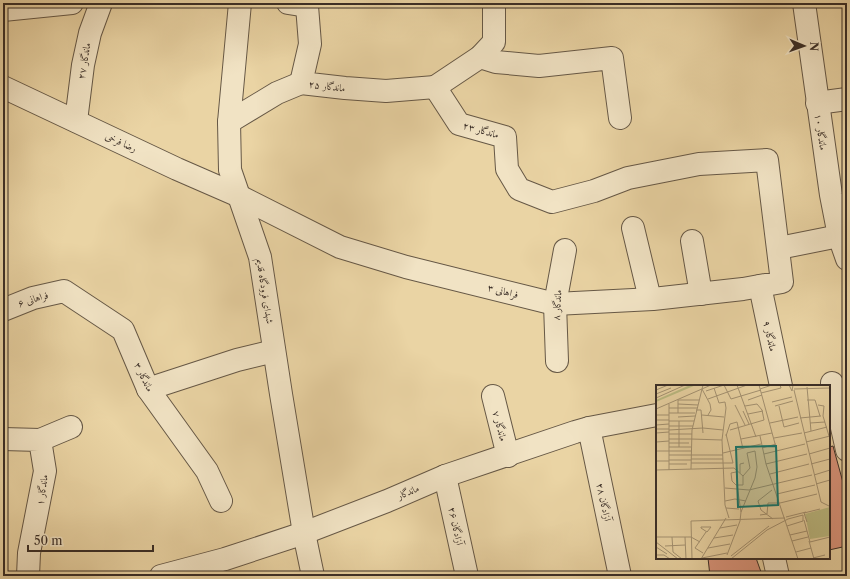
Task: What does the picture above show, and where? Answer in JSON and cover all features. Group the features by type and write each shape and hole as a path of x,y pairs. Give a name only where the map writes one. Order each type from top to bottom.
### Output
{"street":[{"path":"3,10 72,3"},
{"name":"ماندگار ۲۷","path":"76,121 83,65 90,33 101,3"},
{"name":"شهدای فرودگاه قدیم","path":"240,3 229,122 230,170 260,257 304,533 313,576"},
{"path":"435,87 480,56 494,42 494,3"},
{"name":"ماندگار ۱۰","path":"804,3 830,195 843,233 847,259"},
{"name":"ماندگار ۲۵","path":"301,4 310,44 301,83 386,91 435,87"},
{"path":"480,56 496,62 539,66 612,58 620,118"},
{"path":"229,122 277,93 301,83"},
{"name":"رضا فرخی","path":"3,87 177,169 239,196"},
{"name":"ماندگار ۲۳","path":"435,87 459,124 505,137 507,169 518,189 552,202 594,191 628,178 699,164 767,160 779,248"},
{"path":"817,103 847,99"},
{"name":"فراهانی ۳","path":"239,196 340,247 406,267 555,304 650,299 701,294 782,282 779,248"},
{"path":"634,228 650,299"},
{"path":"779,248 843,233"},
{"path":"692,241 701,294"},
{"name":"ماندگار ۸","path":"557,361 555,304 565,250"},
{"name":"ماندگار ۹","path":"760,286 781,385"},
{"name":"فراهانی ۶","path":"3,310 33,298 64,290"},
{"name":"ماندگار ۳","path":"64,290 123,330 148,389 207,471 221,501"},
{"path":"148,389 237,360 274,351"},
{"path":"831,383 847,450"},
{"name":"ماندگار ۷","path":"492,396 508,456"},
{"name":"ماندگار","path":"163,576 225,559 304,533 387,501 445,476 589,428 656,416"},
{"path":"3,439 40,440 71,427"},
{"name":"آزادگان ۲۸","path":"589,428 620,576"},
{"name":"ماندگار ۱","path":"28,576 29,553 45,471 40,440"},
{"name":"آزادگان ۲۶","path":"445,476 467,576"},
{"path":"774,559 778,576"}],"building":[{"path":"833,446 847,497 847,546 830,550 830,447"},
{"path":"708,559 756,559 761,572 746,576 710,576"}]}
